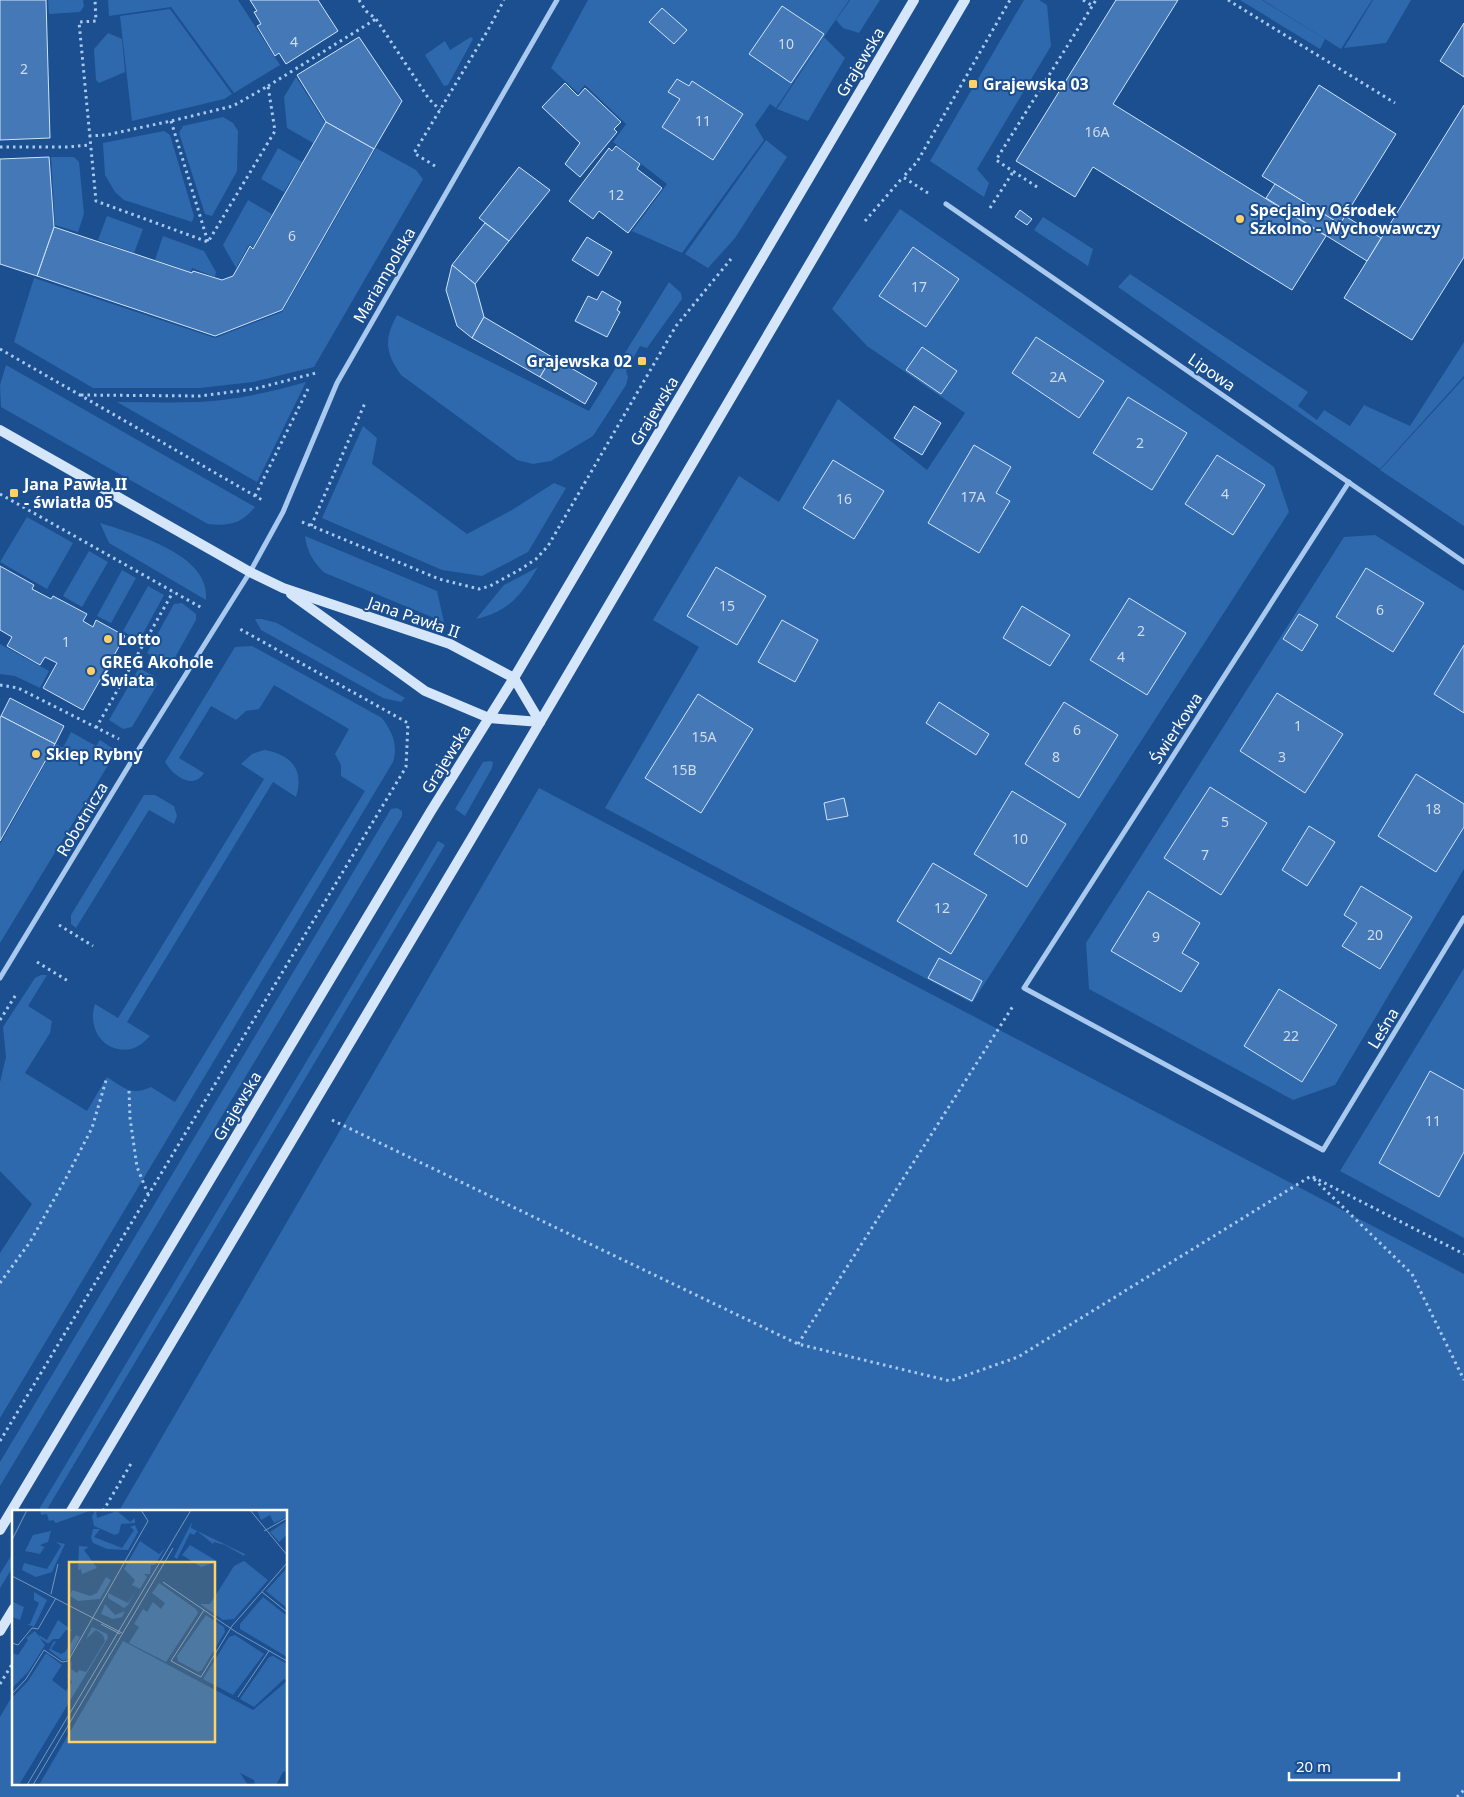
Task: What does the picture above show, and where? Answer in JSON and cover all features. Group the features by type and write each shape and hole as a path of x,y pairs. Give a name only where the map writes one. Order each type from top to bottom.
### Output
{"main road":[{"name":"Grajewska","path":"0,1530 427,819 514,678 914,0"},
{"path":"72,1510 312,1109 965,0"},
{"name":"Jana Pawła II","path":"0,430 250,572 283,588 450,644 514,678"},
{"name":"Jana Pawła II","path":"283,588 425,691 489,718 540,722"},
{"path":"514,678 540,722"},
{"path":"0,1631 12,1611"}],"street":[{"name":"Mariampolska","path":"250,572 283,512 337,382 558,0"},
{"name":"Lipowa","path":"946,204 1464,562"},
{"name":"Świerkowa","path":"1024,988 1349,482"},
{"name":"Robotnicza","path":"0,978 139,749 250,572"},
{"name":"Leśna","path":"1024,988 1323,1150 1464,918"}],"path":[{"path":"95,0 96,21 79,22 96,201 208,242"},
{"path":"359,0 366,11 376,19 429,99 440,110"},
{"path":"430,174 436,165 414,153 504,0"},
{"path":"946,204 903,177 917,162 1010,0"},
{"path":"1083,0 1093,6"},
{"path":"1036,187 996,160 1096,0"},
{"path":"1228,0 1395,103"},
{"path":"89,136 106,135 233,106 376,19"},
{"path":"208,242 275,131 268,86"},
{"path":"171,121 208,242"},
{"path":"0,147 90,145"},
{"path":"990,208 1013,172"},
{"path":"0,349 283,512 311,526 440,580 478,589 490,586 529,564 548,546 676,326 731,258"},
{"path":"81,395 200,396 254,389 316,373 255,496"},
{"path":"311,526 365,403"},
{"path":"96,728 173,592"},
{"path":"0,685 18,688 139,749"},
{"path":"0,1441 406,767 408,723"},
{"path":"59,925 93,946"},
{"path":"37,962 68,981"},
{"path":"798,1344 1024,988"},
{"path":"0,1283 30,1242 74,1163 92,1128 107,1077"},
{"path":"129,1091 130,1118 137,1167 148,1195"},
{"path":"312,1109 333,1121 798,1344 950,1381 1018,1357 1311,1176"},
{"path":"1311,1176 1464,1254"},
{"path":"1311,1176 1412,1274 1464,1380"},
{"path":"0,1684 12,1664"},
{"path":"1457,1797 1464,1790"}],"shaded area":[{"path":"48,0 83,0 84,6 80,12 49,14"},
{"path":"108,0 238,0 280,65 234,93 171,7 109,16"},
{"path":"588,0 849,0 776,108 770,104 755,125 764,140 682,253 632,231 667,184 613,142 626,124 585,85 578,93 551,68"},
{"path":"850,0 880,0 859,33 843,28 836,20"},
{"path":"1024,0 1039,0 1047,5 1051,46 977,169 989,183 984,197 930,161"},
{"path":"1240,0 1262,0 1325,39 1320,49"},
{"path":"1263,0 1372,0 1341,49"},
{"path":"1373,0 1411,0 1386,43 1344,48"},
{"path":"170,9 232,94 224,99 132,121 120,16"},
{"path":"108,33 122,39 125,72 99,83 96,80 94,49"},
{"path":"471,37 473,39 448,85 444,86 425,55 445,41 450,50"},
{"path":"824,37 845,58 808,121 777,109"},
{"path":"296,77 325,123 313,143 287,128 284,97"},
{"path":"223,117 233,123 238,131 237,171 212,216 205,214 179,133 183,126"},
{"path":"164,131 170,135 194,216 192,222 124,200 115,192 105,175 103,143"},
{"path":"766,140 787,157 735,238 708,268 685,254"},
{"path":"278,148 302,162 284,192 261,179"},
{"path":"376,148 416,170 423,179 314,367 253,382 200,388 93,388 14,342 34,278 215,338 282,312"},
{"path":"51,157 74,157 79,162 84,214 78,232 55,225"},
{"path":"248,200 272,214 253,247 249,245 236,268 223,245"},
{"path":"900,209 1274,467 1289,512 972,1003 605,808 699,647 653,620 739,476 779,502 838,399 927,470 965,413 867,346 832,309"},
{"path":"107,216 143,229 134,253 98,240"},
{"path":"1043,217 1093,249 1088,266 1034,230"},
{"path":"163,236 204,251 216,272 215,277 192,268 191,272 155,260"},
{"path":"1130,274 1308,392 1298,406 1317,420 1324,410 1350,426 1364,405 1410,426 1464,342 1464,376 1380,469 1118,287"},
{"path":"669,282 681,293 682,299 647,348 640,346 626,371 628,377 626,385 593,436 551,461 533,464 517,460 401,375 389,353 388,339 397,315 589,411"},
{"path":"6,365 255,507 245,517 234,523 222,525 208,524 1,407 0,385"},
{"path":"1464,378 1464,526 1380,470"},
{"path":"306,382 257,482 117,402 213,401 253,395"},
{"path":"363,426 377,438 372,464 467,534 512,510 554,483 566,488 528,552 482,576 442,570 322,518"},
{"path":"27,517 73,543 47,589 0,562"},
{"path":"100,523 150,540 184,558 196,570 204,584 206,600 109,543"},
{"path":"1375,535 1464,591 1464,869 1335,1085 1293,1100 1089,989 1086,943 1344,537"},
{"path":"305,536 437,591 444,622 325,573 311,556"},
{"path":"89,551 108,562 82,607 63,596"},
{"path":"538,567 520,594 506,606 488,616 476,619 504,585"},
{"path":"122,570 136,578 111,623 97,616"},
{"path":"148,586 164,595 139,641 123,631"},
{"path":"182,603 196,614 196,620 173,661 161,661 147,653 174,604"},
{"path":"255,619 277,623 405,698 401,702 383,698 261,630"},
{"path":"0,644 49,671 40,688 15,676 0,674"},
{"path":"252,646 382,718 394,739 393,762 0,1418 0,1253 32,1204 0,1171 0,1082 6,1057 3,1027 35,978 47,975 28,1006 52,1021 50,1033 25,1073 87,1111 107,1077 128,1090 138,1091 151,1087 175,1102 365,791 341,776 341,765 335,754 349,729 274,685 259,709 246,711 236,720 211,706 179,758 204,773 199,778 194,781 188,781 178,776 168,767 165,762 235,647"},
{"path":"139,668 154,676 157,685 132,727 123,729 109,720"},
{"path":"71,732 96,746 100,740 112,748 113,757 0,943 0,844 56,744 63,748"},
{"path":"264,750 281,755 293,765 297,771 298,778 296,797 273,782 127,1022 150,1036 139,1046 131,1049 112,1047 105,1043 95,1030 93,1013 95,1004 118,1018 264,779 241,764 252,754"},
{"path":"483,762 493,762 492,768 465,816 455,809"},
{"path":"539,788 1464,1274 1464,1797 0,1797 0,1717 12,1696 12,1784 288,1784 288,1510 120,1510"},
{"path":"144,795 155,795 174,806 177,816 174,824 149,810 76,928 71,924 71,915"},
{"path":"397,808 402,811 402,816 0,1486 0,1462 391,809"},
{"path":"438,841 445,845 47,1510 39,1510"},
{"path":"1464,968 1464,1238 1340,1171"},
{"path":"12,1554 12,1568 0,1588 0,1574"}],"building":[{"path":"0,0 46,0 50,138 0,140"},
{"path":"250,0 318,0 338,31 286,64 279,53 275,56 257,26 261,24 254,12 257,11"},
{"path":"1116,0 1178,0 1113,104 1326,236 1292,290 1093,167 1075,197 1016,161"},
{"path":"782,6 824,34 791,83 749,54"},
{"path":"662,8 687,30 674,44 649,22"},
{"path":"1464,23 1464,77 1440,61"},
{"path":"359,37 402,101 374,149 326,122 297,75"},
{"path":"677,79 689,86 692,81 743,114 713,160 662,127 680,99 668,92"},
{"path":"565,83 578,96 585,88 621,122 614,129 617,132 580,177 565,164 580,143 542,107"},
{"path":"1319,85 1396,134 1340,224 1262,176"},
{"path":"1464,105 1464,257 1412,340 1344,298"},
{"path":"326,122 374,149 282,310 215,336 37,276 54,227 192,273 193,271 222,280 233,276 250,246 253,249"},
{"path":"616,146 640,164 637,169 662,188 628,233 599,211 593,219 569,201 609,148 612,151"},
{"path":"49,157 54,227 37,276 0,264 0,159"},
{"path":"519,167 550,190 509,241 479,218"},
{"path":"1275,184 1340,224 1345,216 1381,238 1367,261 1266,198"},
{"path":"1020,210 1032,219 1027,225 1015,217"},
{"path":"485,223 509,241 475,284 452,265"},
{"path":"587,237 612,252 598,276 572,260"},
{"path":"913,247 959,279 926,327 879,296"},
{"path":"452,265 475,284 484,317 472,338 457,326 446,290"},
{"path":"602,291 621,302 617,310 620,312 607,337 575,321 588,296 597,300"},
{"path":"484,317 552,357 540,377 472,338"},
{"path":"1036,337 1104,381 1079,418 1012,373"},
{"path":"922,347 957,371 941,394 906,370"},
{"path":"552,357 597,383 585,404 540,377"},
{"path":"1128,397 1187,433 1152,490 1093,453"},
{"path":"914,406 941,423 922,455 894,438"},
{"path":"974,445 1011,467 996,493 1010,501 979,553 928,523"},
{"path":"1217,455 1265,485 1233,535 1185,504"},
{"path":"833,460 884,491 854,539 803,508"},
{"path":"0,566 34,585 32,589 51,599 53,596 87,614 83,621 93,627 96,620 125,636 83,710 43,688 57,663 45,657 40,665 7,646 12,637 0,630"},
{"path":"716,567 766,596 737,645 687,616"},
{"path":"1366,568 1424,603 1393,652 1336,617"},
{"path":"1129,598 1186,633 1147,695 1090,660"},
{"path":"1022,606 1070,635 1050,666 1003,638"},
{"path":"1299,614 1318,625 1302,651 1283,639"},
{"path":"782,620 818,640 795,682 758,662"},
{"path":"1464,645 1464,713 1434,694"},
{"path":"1277,693 1343,734 1305,793 1240,751"},
{"path":"698,694 753,729 701,813 645,778"},
{"path":"10,698 64,726 55,744 1,716"},
{"path":"939,702 989,734 976,755 926,723"},
{"path":"1064,702 1118,735 1079,798 1025,764"},
{"path":"1,716 55,744 0,841 0,718"},
{"path":"1416,774 1464,804 1464,827 1436,872 1378,836"},
{"path":"1210,787 1267,823 1221,895 1164,858"},
{"path":"1012,791 1066,824 1027,887 974,854"},
{"path":"844,798 848,816 827,820 824,803"},
{"path":"1309,826 1335,842 1307,886 1282,870"},
{"path":"933,863 987,895 951,954 897,921"},
{"path":"1361,886 1412,917 1380,969 1342,946 1357,923 1344,915"},
{"path":"1148,891 1200,923 1182,953 1199,963 1181,992 1111,951"},
{"path":"939,958 982,981 972,1001 928,978"},
{"path":"1279,989 1337,1025 1302,1082 1244,1046"},
{"path":"1430,1071 1464,1090 1464,1152 1439,1197 1379,1163"}],"place":[{"name":"Grajewska 03","path":"973,84"},
{"name":"Specjalny Ośrodek Szkolno - Wychowawczy","path":"1240,219"},
{"name":"Grajewska 02","path":"642,361"},
{"name":"Jana Pawła II - światła 05","path":"14,493"},
{"name":"Lotto","path":"108,639"},
{"name":"GREG Akohole Świata","path":"91,671"},
{"name":"Sklep Rybny","path":"36,754"}]}
